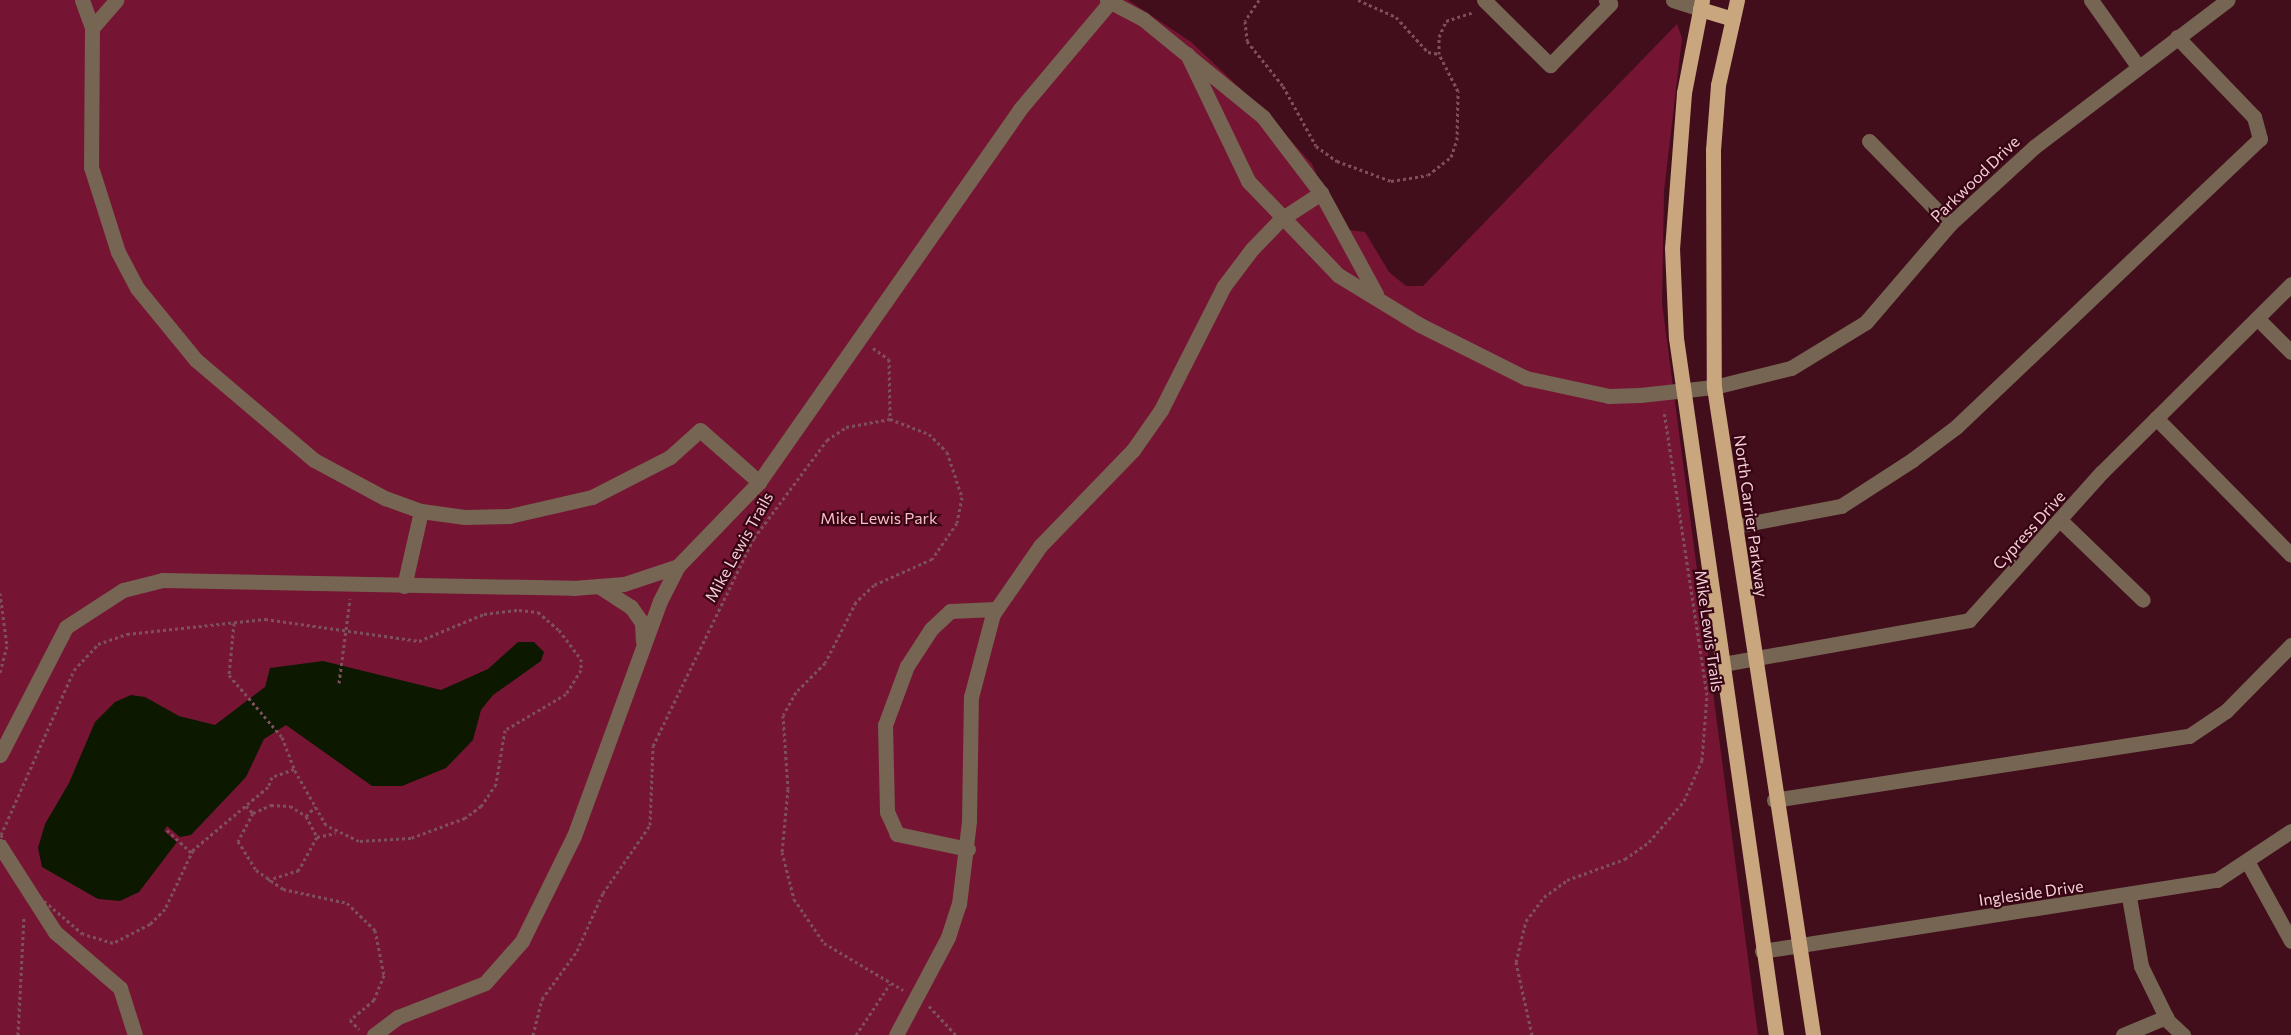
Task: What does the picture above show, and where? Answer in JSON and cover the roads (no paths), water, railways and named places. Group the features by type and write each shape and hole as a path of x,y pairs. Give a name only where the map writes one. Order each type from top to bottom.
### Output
{"main road":[{"name":"North Carrier Parkway","path":"1737,0 1713,150 1714,387 1774,800 1800,945 1813,1035"},
{"path":"1733,19 1701,4 1684,93 1672,249 1680,389 1723,664 1762,951 1776,1035"}],"street":[{"path":"82,0 92,28 91,167 118,252 137,288 196,360 275,432 350,482 421,511 508,516 553,509 633,478 700,430 759,482"},
{"path":"92,28 116,0"},
{"path":"1485,1 1550,65 1610,4 1606,0"},
{"path":"1673,0 1701,4"},
{"path":"2091,0 2137,66"},
{"name":"Parkwood Drive","path":"1187,54 1248,181 1281,219 1338,275 1376,294 1420,325 1526,378 1609,396 1714,387 1791,368 1866,322 1950,225 2034,147 2137,66 2228,0"},
{"path":"374,1035 398,1017 485,982 522,941 574,836 643,647 678,566 759,482 1020,109 1108,1 1187,54 1263,117 1321,193 1376,294"},
{"path":"1735,526 1841,507 1912,460 1956,427 2260,139 2254,117 2176,37"},
{"path":"1869,141 1950,225"},
{"path":"896,1035 948,937 968,849 971,697 996,609 1040,546 1133,450 1161,410 1224,286 1281,219 1321,193"},
{"name":"Cypress Drive","path":"1723,664 1969,620 2156,418 2291,284"},
{"path":"2257,318 2291,352"},
{"path":"2156,418 2291,555"},
{"path":"404,586 421,511"},
{"path":"2062,522 2143,600"},
{"path":"0,755 66,627 123,590 163,580 404,586 597,586 624,584 678,566"},
{"path":"597,586 631,607 642,623 643,647"},
{"path":"968,849 897,834 886,812 885,725 907,666 931,628 950,611 996,609"},
{"path":"1774,800 2189,736 2226,711 2291,645"},
{"name":"Ingleside Drive","path":"1762,951 2129,897 2217,880 2291,831"},
{"path":"0,846 55,932 120,988 135,1035"},
{"path":"2247,861 2291,941"},
{"path":"2129,897 2140,966 2166,1017 2183,1035"},
{"path":"2123,1035 2166,1017"}],"park label":[{"name":"Mike Lewis Park","path":"879,518"}]}
